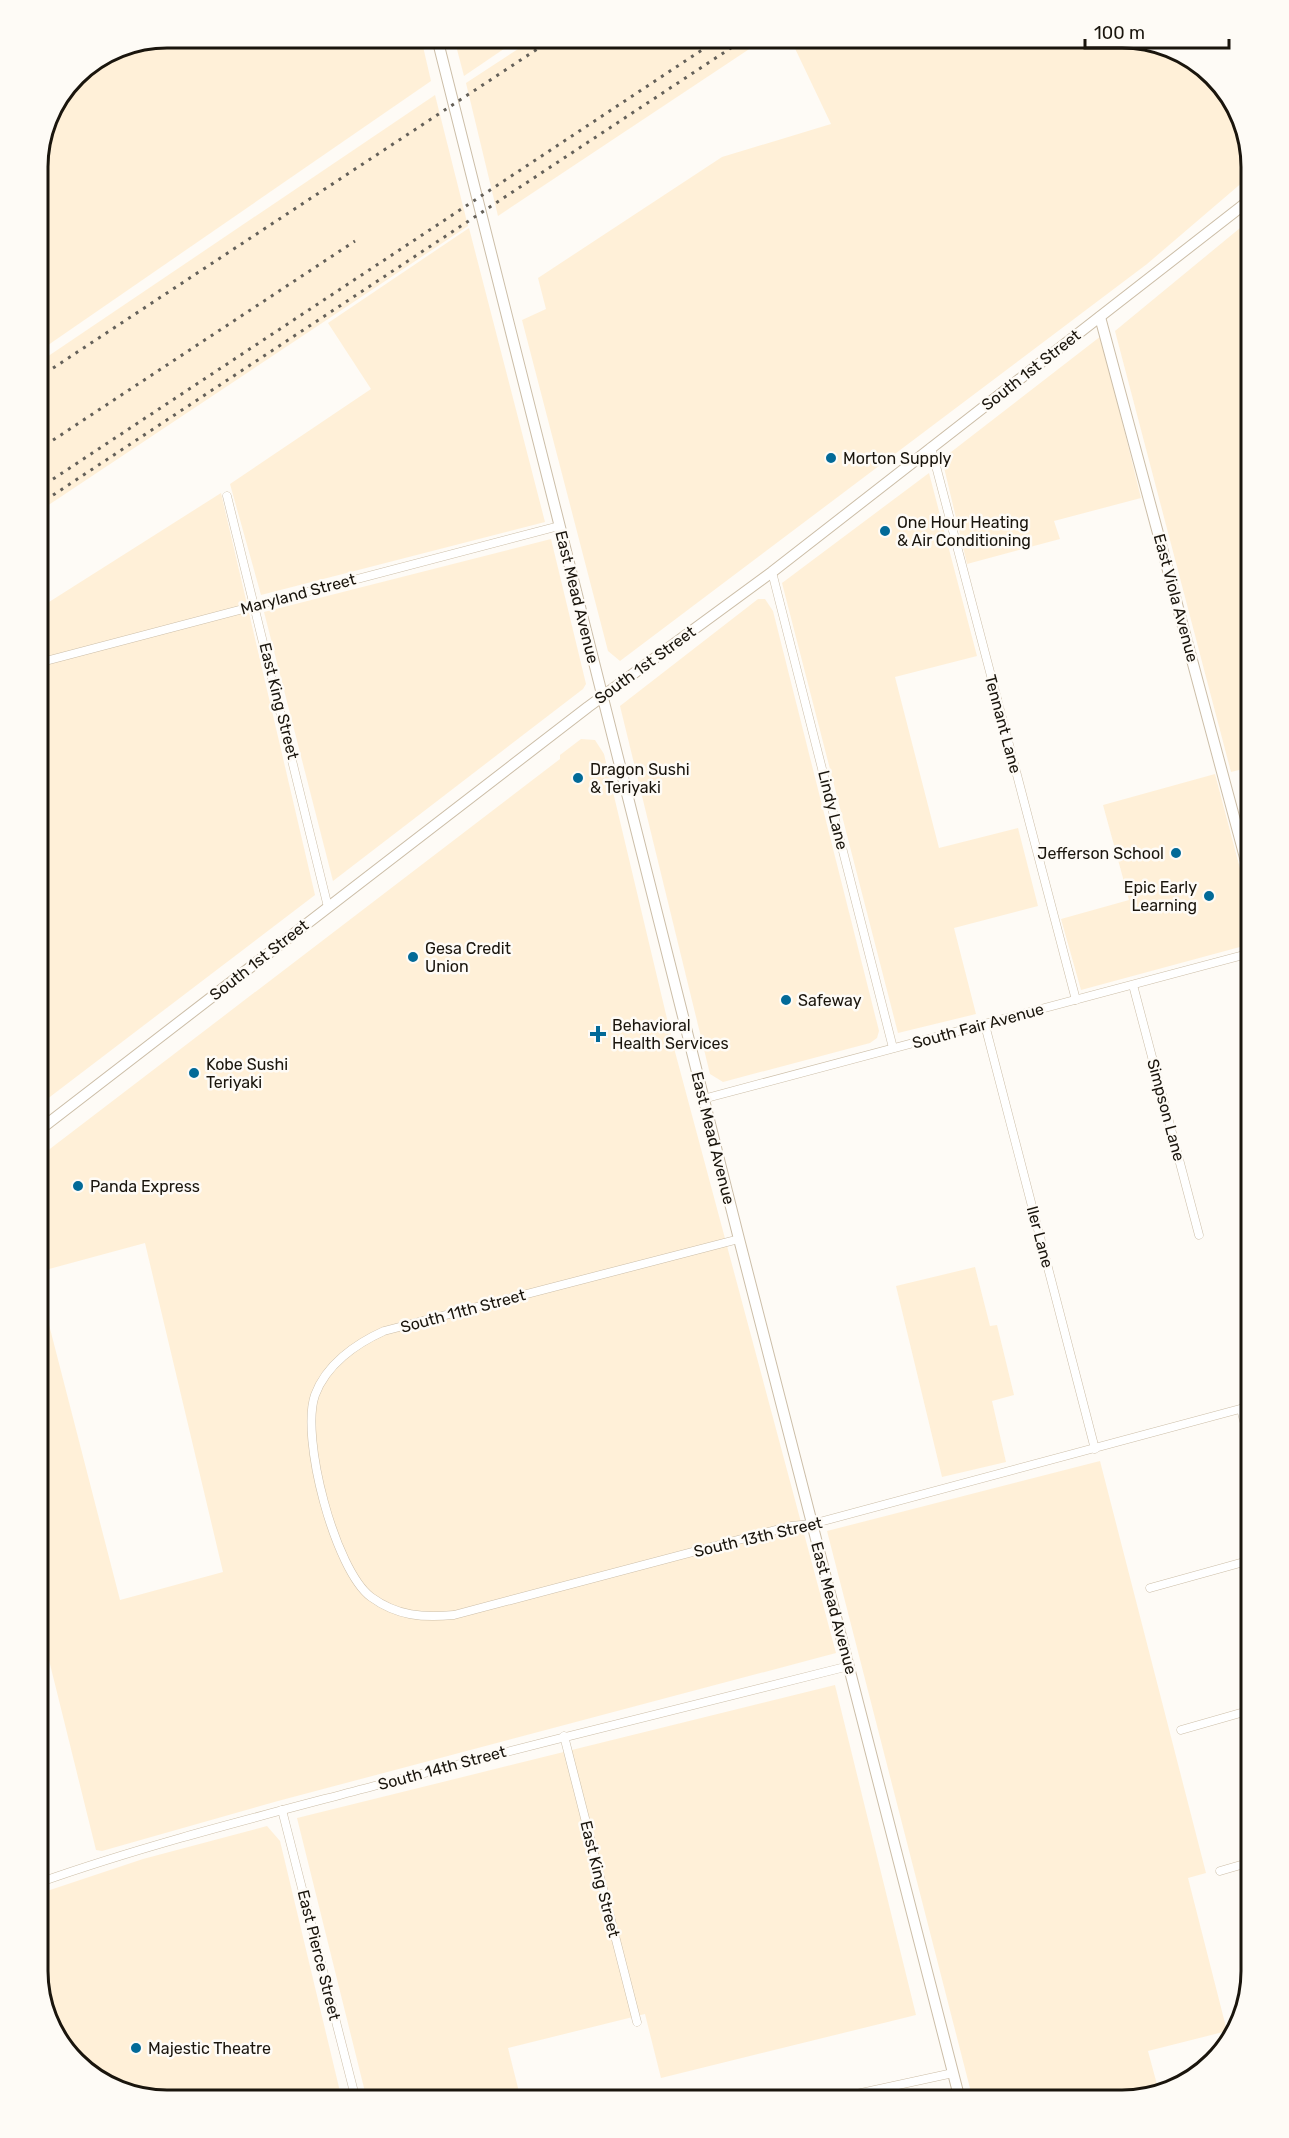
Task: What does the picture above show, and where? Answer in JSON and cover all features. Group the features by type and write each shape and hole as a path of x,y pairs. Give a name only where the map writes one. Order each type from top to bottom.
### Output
{"street":[{"name":"East Mead Avenue","path":"440,48 739,1239 957,2090"},
{"name":"South 1st Street","path":"48,1123 602,696 772,572 1241,207"},
{"name":"East Viola Avenue","path":"1100,317 1241,842"},
{"name":"Tennant Lane","path":"931,447 1076,1000"},
{"name":"East King Street","path":"227,496 328,907"},
{"name":"Maryland Street","path":"48,660 559,526"},
{"name":"Lindy Lane","path":"772,572 893,1048"},
{"name":"South Fair Avenue","path":"704,1099 1241,956"},
{"name":"Simpson Lane","path":"1133,985 1199,1235"},
{"name":"Iler Lane","path":"985,1025 1095,1449"},
{"name":"South 11th Street","path":"325,1499 310,1441 310,1417 315,1395 332,1369 365,1340 403,1326 739,1239"},
{"name":"South 13th Street","path":"325,1499 341,1555 358,1583 370,1596 416,1617 454,1615 791,1526 812,1524 1241,1409"},
{"path":"1150,1588 1241,1563"},
{"name":"South 14th Street","path":"48,1879 125,1852 282,1810 564,1736 849,1666"},
{"path":"1181,1730 1241,1713"},
{"name":"East King Street","path":"564,1736 637,2022"},
{"name":"East Pierce Street","path":"282,1810 353,2090"},
{"path":"1220,1871 1241,1865"},
{"path":"876,2090 953,2073"}],"shaded area":[{"path":"167,48 423,48 431,81 48,345 48,159 52,136 60,115 73,95 89,78 108,64 129,54"},
{"path":"457,48 505,48 464,76"},
{"path":"520,48 751,48 498,216 466,83"},
{"path":"795,48 1130,48 1145,50 1160,54 1188,68 1221,101 1235,129 1239,144 1241,184 1147,264 620,661 608,651 522,320 546,309 538,278 722,157 831,124"},
{"path":"435,95 468,226 48,505 48,356"},
{"path":"1241,227 1241,770 1231,772 1115,331"},
{"path":"469,228 545,522 261,595 230,484 371,389 328,323"},
{"path":"1101,336 1141,498 1054,521 1060,539 967,564 942,459"},
{"path":"929,473 977,656 895,677 939,848 1018,828 1038,906 954,928 976,1014 898,1033 782,583"},
{"path":"221,493 315,895 48,1098 48,603"},
{"path":"551,539 586,684 583,689 333,881 264,612"},
{"path":"758,599 765,599 773,611 879,1031 877,1038 870,1043 723,1082 710,1074 620,706"},
{"path":"581,739 595,740 604,754 674,1048 836,1653 278,1801 102,1851 96,1850 48,1656 48,1321 120,1600 223,1572 145,1243 48,1269 48,1150 560,759 560,755"},
{"name":"Jefferson School","path":"1215,774 1241,872 1241,947 1081,990 1061,919 1129,900 1103,805"},
{"path":"975,1267 990,1326 997,1325 1014,1395 992,1401 1006,1462 942,1477 896,1286"},
{"path":"1100,1461 1206,1873 1188,1878 1226,2028 1224,2032 1148,2051 1157,2085 1130,2090 970,2090 827,1531"},
{"path":"835,1685 916,2015 661,2078 645,2014 508,2048 518,2090 365,2090 297,1818"},
{"path":"267,1826 280,1841 340,2090 159,2090 144,2088 129,2084 101,2070 78,2049 60,2023 52,2002 48,1971 48,1891 143,1859"}],"railway":[{"path":"48,371 539,48"},
{"path":"48,482 705,48"},
{"path":"48,498 731,48"},
{"path":"48,443 355,241"}],"place":[{"name":"Morton Supply","path":"831,458"},
{"name":"One Hour Heating & Air Conditioning","path":"885,531"},
{"name":"Dragon Sushi & Teriyaki","path":"578,778"},
{"name":"Jefferson School","path":"1176,853"},
{"name":"Epic Early Learning","path":"1209,896"},
{"name":"Gesa Credit Union","path":"413,957"},
{"name":"Safeway","path":"786,1000"},
{"name":"Behavioral Health Services","path":"598,1034"},
{"name":"Kobe Sushi Teriyaki","path":"194,1073"},
{"name":"Panda Express","path":"78,1186"},
{"name":"Majestic Theatre","path":"136,2048"}]}
